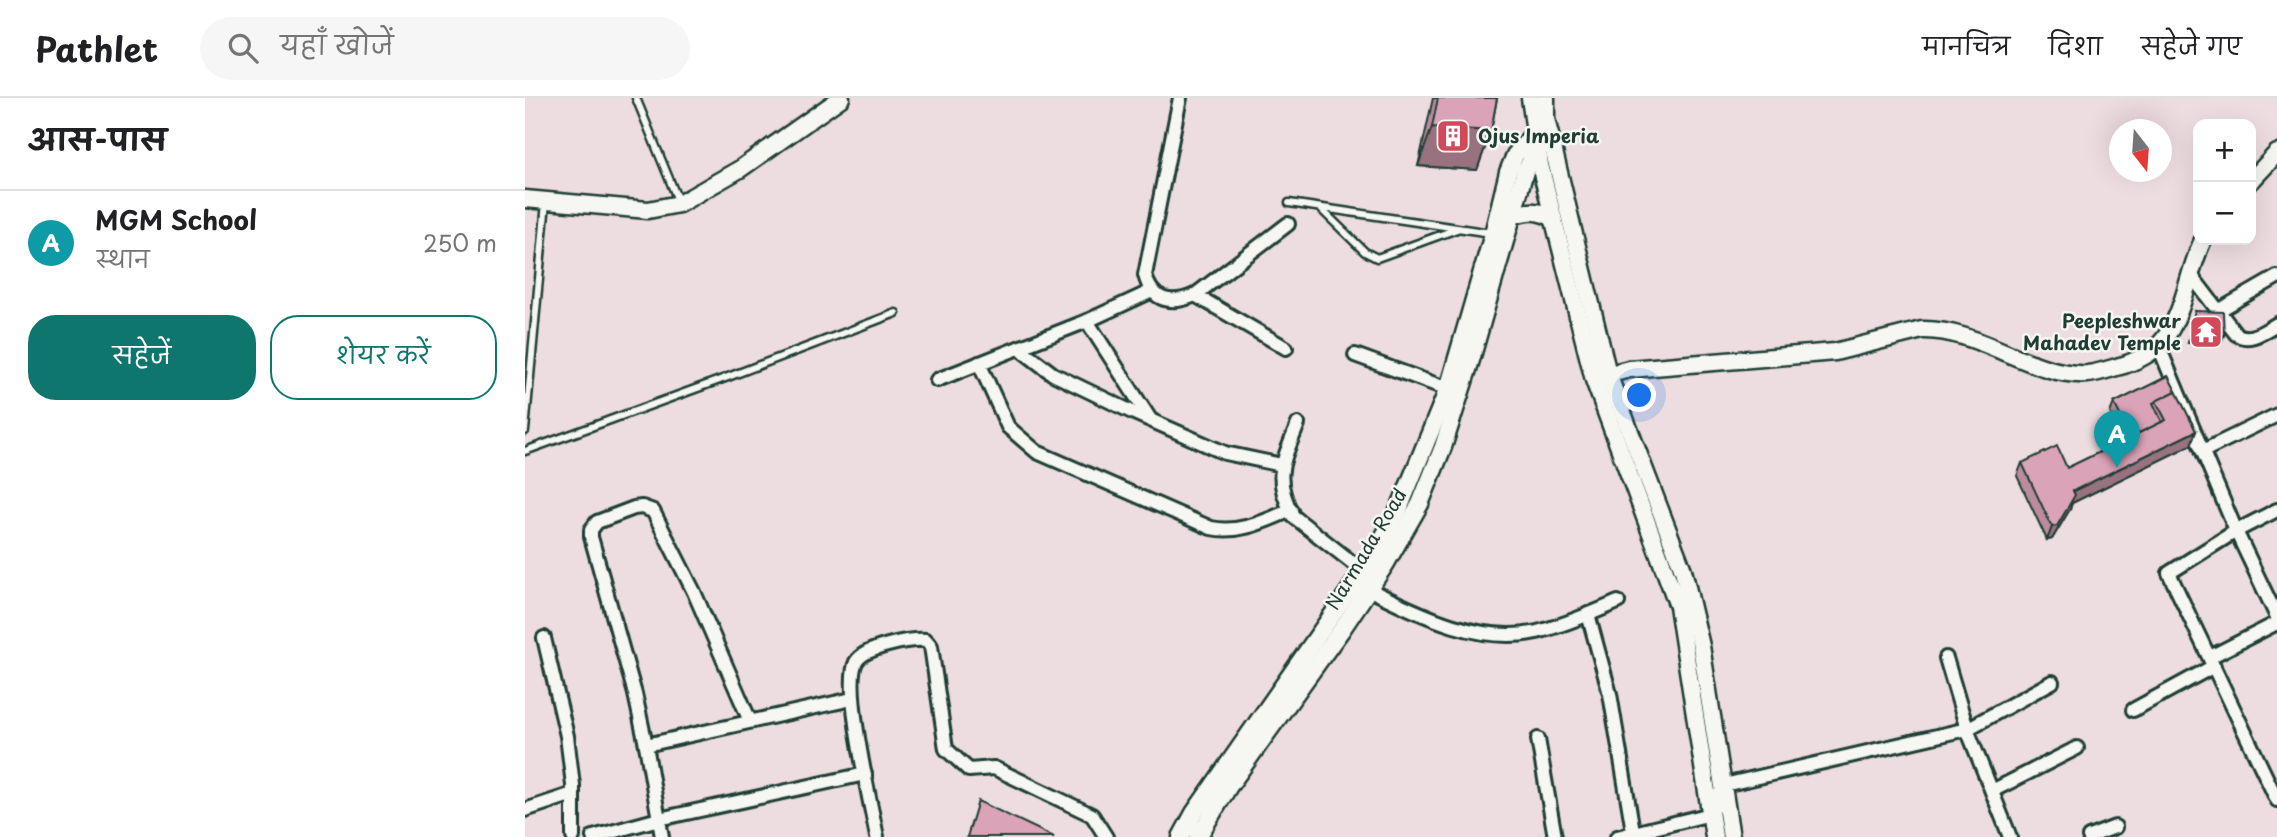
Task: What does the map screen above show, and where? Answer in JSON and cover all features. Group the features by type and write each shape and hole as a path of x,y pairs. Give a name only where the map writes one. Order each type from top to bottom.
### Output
{"street":[{"path":"525,199 648,210 679,204 740,169 841,98"},
{"path":"1180,98 1145,275 1152,291 1173,302 1195,295 1288,224"},
{"path":"1530,98 1544,128 1601,377 1683,570 1701,646 1731,837"},
{"path":"1181,837 1194,813 1363,571 1399,509 1448,389 1508,172 1515,155 1544,128 1546,98"},
{"name":"Narmada Road","path":"1198,837 1229,786 1369,589 1420,504 1443,447 1471,360 1525,171 1538,147 1544,128"},
{"path":"1538,147 1553,218 1601,377 1678,606 1714,837"},
{"path":"2256,176 2277,153"},
{"path":"1512,216 1532,211 1553,218"},
{"path":"1601,377 1629,369 1835,352 1922,330 1955,334 2058,371 2087,374 2137,360 2159,346 2169,333 2181,308 2201,245"},
{"path":"2191,275 2241,337 2254,336 2277,324"},
{"path":"2218,311 2277,277"},
{"path":"937,380 1087,321 1152,291"},
{"path":"1195,295 1286,348"},
{"path":"1087,321 1150,420"},
{"path":"2159,346 2236,531 2277,617"},
{"path":"1019,348 1053,374 1150,420 1225,453 1282,466"},
{"path":"1355,355 1448,389"},
{"path":"979,363 1008,427 1049,459 1211,528 1226,531 1260,523 1290,510"},
{"path":"2203,451 2277,415"},
{"path":"1298,424 1282,466 1280,479 1290,510 1293,516 1363,571"},
{"path":"662,837 646,745 616,620 591,537 591,530 597,522 634,508 649,508 653,511 694,592 750,721"},
{"path":"2277,510 2236,531 2169,573 2277,800"},
{"path":"1369,589 1419,615 1491,634 1517,635 1537,632 1618,601"},
{"path":"1588,614 1610,694 1634,835"},
{"path":"2133,710 2277,623"},
{"path":"544,638 565,726 573,794 573,837"},
{"path":"877,837 852,699 854,669 861,656 871,650 915,639 926,640 932,646 946,749 968,770 995,768 1092,815 1107,837"},
{"path":"1946,658 1967,729 2009,837"},
{"path":"1724,785 1967,729 2052,682"},
{"path":"646,745 852,699"},
{"path":"1538,739 1555,837"},
{"path":"1991,791 2077,748"},
{"path":"593,837 659,819 865,774"},
{"path":"1711,814 1724,785"},
{"path":"525,810 573,794"},
{"path":"1618,837 1711,814"},
{"path":"2089,837 2115,827"}],"lane":[{"path":"636,98 679,204"},
{"path":"525,431 546,202"},
{"path":"1289,203 1493,234"},
{"path":"1319,207 1365,252 1377,258 1459,229"},
{"path":"525,451 896,313"}],"building":[{"path":"1438,98 1497,98 1491,131 1432,127"},
{"name":"Peepleshwar Mahadev Temple","path":"2195,311 2223,312 2224,335 2191,336"},
{"path":"2168,376 2176,391 2153,403 2162,422 2131,437 2114,403"},
{"path":"2176,391 2196,431 2073,491 2075,495 2057,526 2052,527 2022,463 2057,446 2067,468 2166,420 2156,401"},
{"path":"978,801 1054,837 967,837"}],"place":[{"name":"Ojus Imperia","path":"1453,136"},
{"name":"Peepleshwar Mahadev Temple","path":"2206,332"},
{"name":"MGM School","path":"2117,468"}]}
